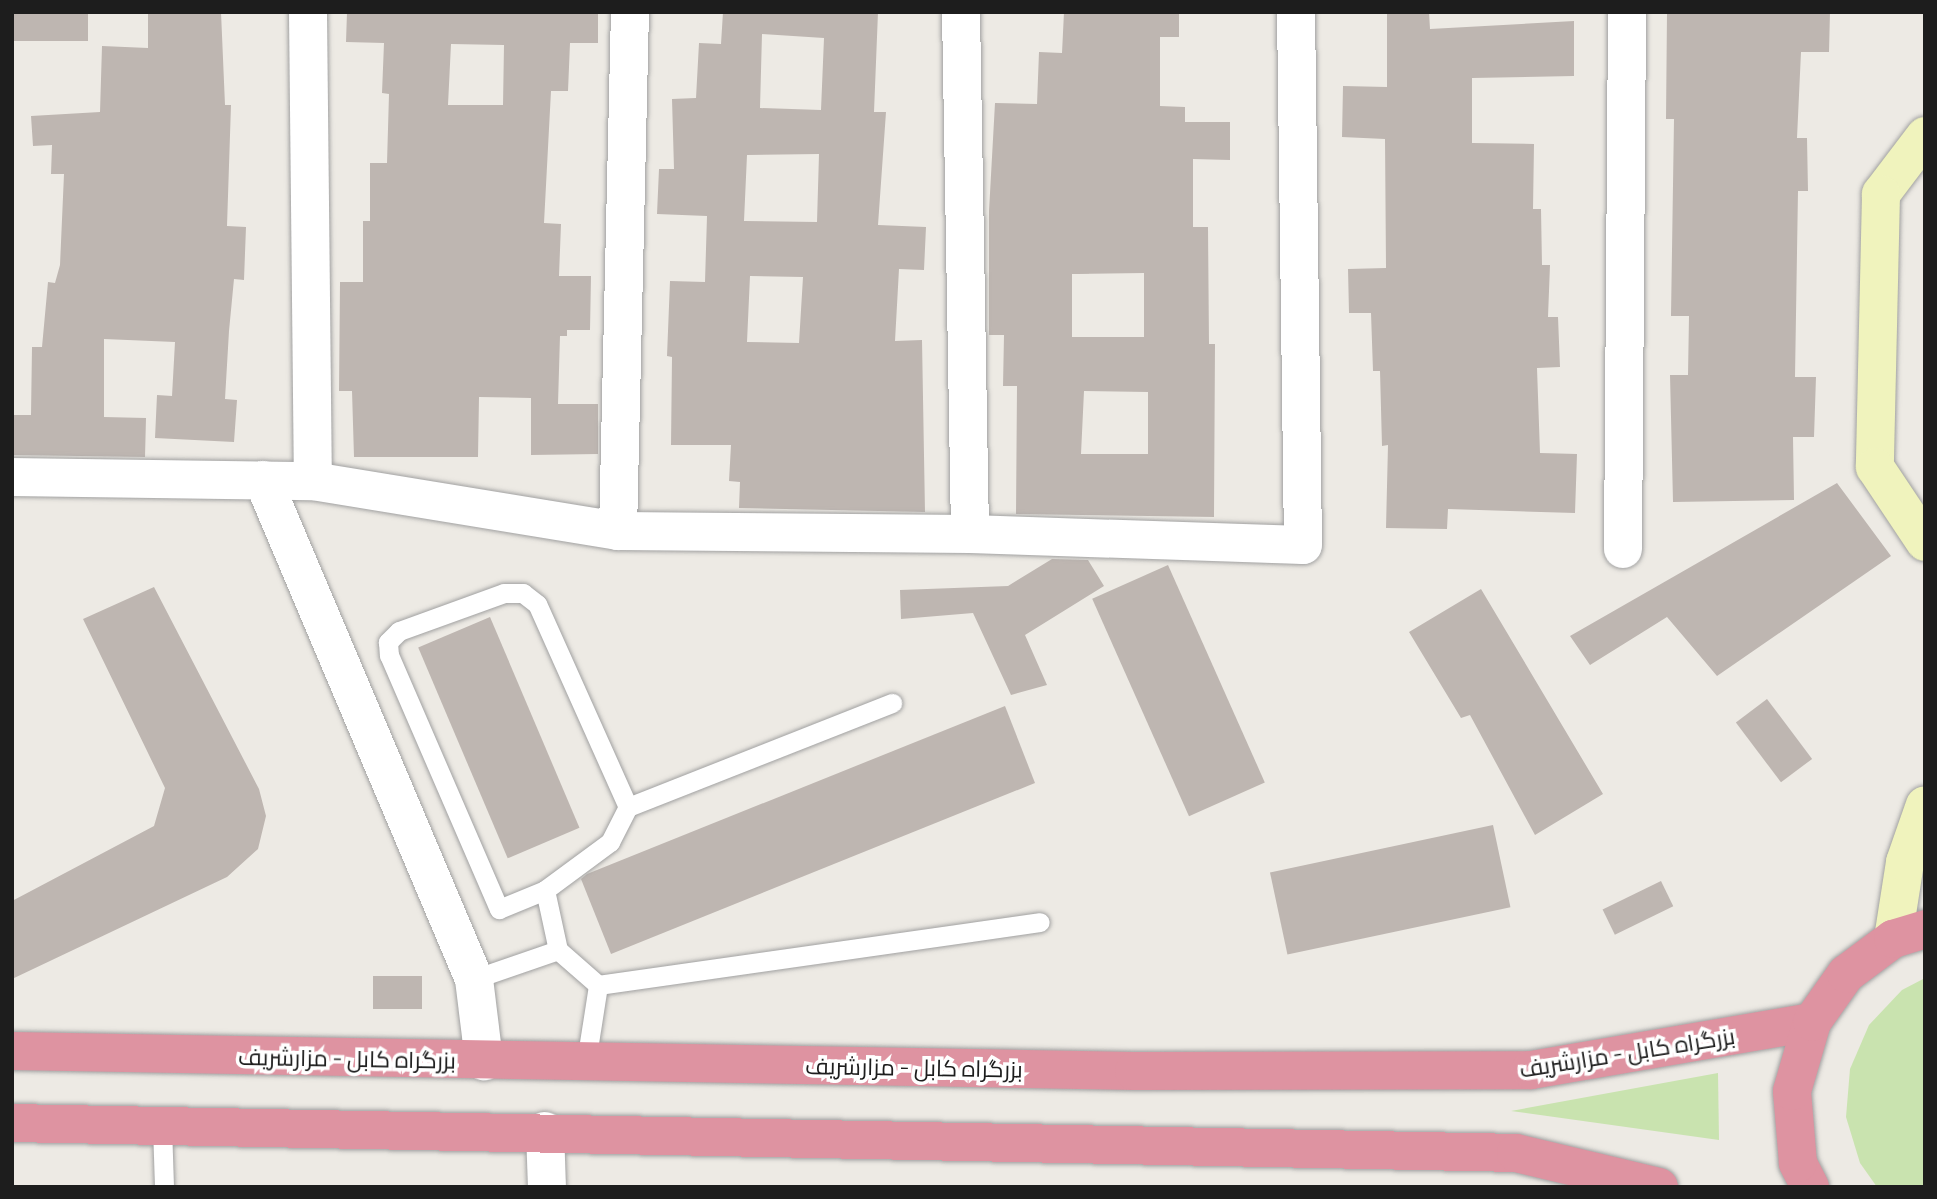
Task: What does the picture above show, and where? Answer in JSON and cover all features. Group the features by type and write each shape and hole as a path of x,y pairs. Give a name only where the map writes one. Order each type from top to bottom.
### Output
{"highway":[{"path":"1810,1187 1798,1163 1792,1091 1812,1023 1846,974 1909,934"},
{"name":"بزرگراه کابل - مزارشریف","path":"12,1051 1134,1071 1531,1070 1812,1023"},
{"path":"12,1123 545,1131 1516,1153 1659,1187"}],"main road":[{"path":"1925,136 1881,194 1875,467 1925,542"},
{"path":"1909,934 1905,862 1925,805"}],"street":[{"path":"308,12 313,481"},
{"path":"618,531 630,12"},
{"path":"961,12 970,534"},
{"path":"12,477 313,481 618,531 970,534 1303,545 1296,12"},
{"path":"1623,549 1627,12"},
{"path":"263,480 474,979 484,1061"},
{"path":"545,1131 547,1187"}],"lane":[{"path":"628,807 537,604 523,593 504,593 399,631 388,642 389,655 499,909 545,890 610,842 628,807 892,702"},
{"path":"545,890 558,950 598,985 1040,922"},
{"path":"474,979 558,950"},
{"path":"586,1062 598,985"},
{"path":"162,1126 164,1187"}],"green space":[{"path":"1925,978 1925,1187 1877,1187 1860,1163 1846,1117 1850,1069 1869,1025 1902,990"},
{"path":"1718,1073 1719,1140 1511,1111"}],"building":[{"path":"12,12 88,12 88,41 12,41"},
{"path":"148,12 221,12 225,105 231,105 227,226 246,227 244,280 234,279 225,399 237,400 234,442 155,438 157,395 172,396 175,342 104,339 104,417 146,418 145,457 12,455 13,415 31,415 32,347 42,347 48,282 55,283 60,265 64,174 51,174 52,145 33,146 31,116 100,112 102,46 148,48"},
{"path":"347,12 598,12 598,43 570,43 568,91 551,91 544,223 561,224 559,276 591,276 590,330 567,330 567,336 560,336 558,404 598,404 598,454 531,455 531,398 479,397 478,457 354,457 352,391 339,391 340,282 363,282 363,221 370,221 370,163 387,163 389,94 382,93 384,43 346,42","holes":["451,44 504,45 503,105 448,105"]},
{"path":"723,12 878,12 874,112 886,112 878,225 926,227 924,270 899,269 895,341 922,340 925,512 739,508 740,482 729,481 731,445 671,445 672,357 667,356 670,281 705,282 707,216 657,214 659,169 674,169 672,99 696,98 699,43 721,44","holes":["762,34 824,38 821,110 760,108","819,154 817,222 744,221 747,155","750,276 803,277 799,343 747,342"]},
{"path":"1064,12 1179,12 1179,37 1160,37 1160,106 1185,107 1185,122 1230,122 1230,160 1193,159 1193,227 1208,227 1209,344 1215,344 1214,517 1016,514 1017,386 1003,386 1004,335 989,335 989,211 995,103 1037,104 1039,52 1062,53","holes":["1144,273 1144,337 1072,337 1072,274","1084,391 1148,392 1148,454 1081,454"]},
{"path":"1387,12 1429,12 1430,29 1574,21 1574,76 1472,78 1472,143 1534,144 1533,209 1541,209 1542,265 1550,265 1548,317 1558,317 1560,367 1537,368 1540,453 1577,454 1575,513 1448,509 1447,529 1386,528 1388,445 1382,446 1380,371 1373,371 1371,313 1349,313 1348,269 1386,268 1385,139 1342,137 1343,86 1387,87"},
{"path":"1667,12 1830,12 1829,52 1801,52 1797,138 1807,138 1808,191 1798,191 1795,377 1816,377 1814,437 1793,437 1794,500 1673,502 1670,375 1688,375 1689,316 1671,316 1674,119 1666,119"},
{"path":"1837,483 1891,556 1717,676 1667,617 1590,665 1570,636"},
{"path":"1052,559 1088,560 1104,586 1025,635 1047,685 1011,695 973,613 901,619 900,590 1008,586"},
{"path":"1168,565 1265,782 1189,816 1092,599"},
{"path":"154,587 259,789 266,816 258,849 227,877 12,979 12,901 154,826 165,788 83,619"},
{"path":"1481,589 1603,794 1535,835 1470,715 1461,718 1409,632"},
{"path":"490,617 579,828 508,858 418,647"},
{"path":"1767,699 1812,759 1781,782 1736,722"},
{"path":"1005,706 1035,783 611,954 581,879 587,874"},
{"path":"1493,825 1510,907 1287,955 1270,872"},
{"path":"1661,881 1673,906 1615,935 1603,909"},
{"path":"373,976 422,976 422,1009 373,1009"}]}
